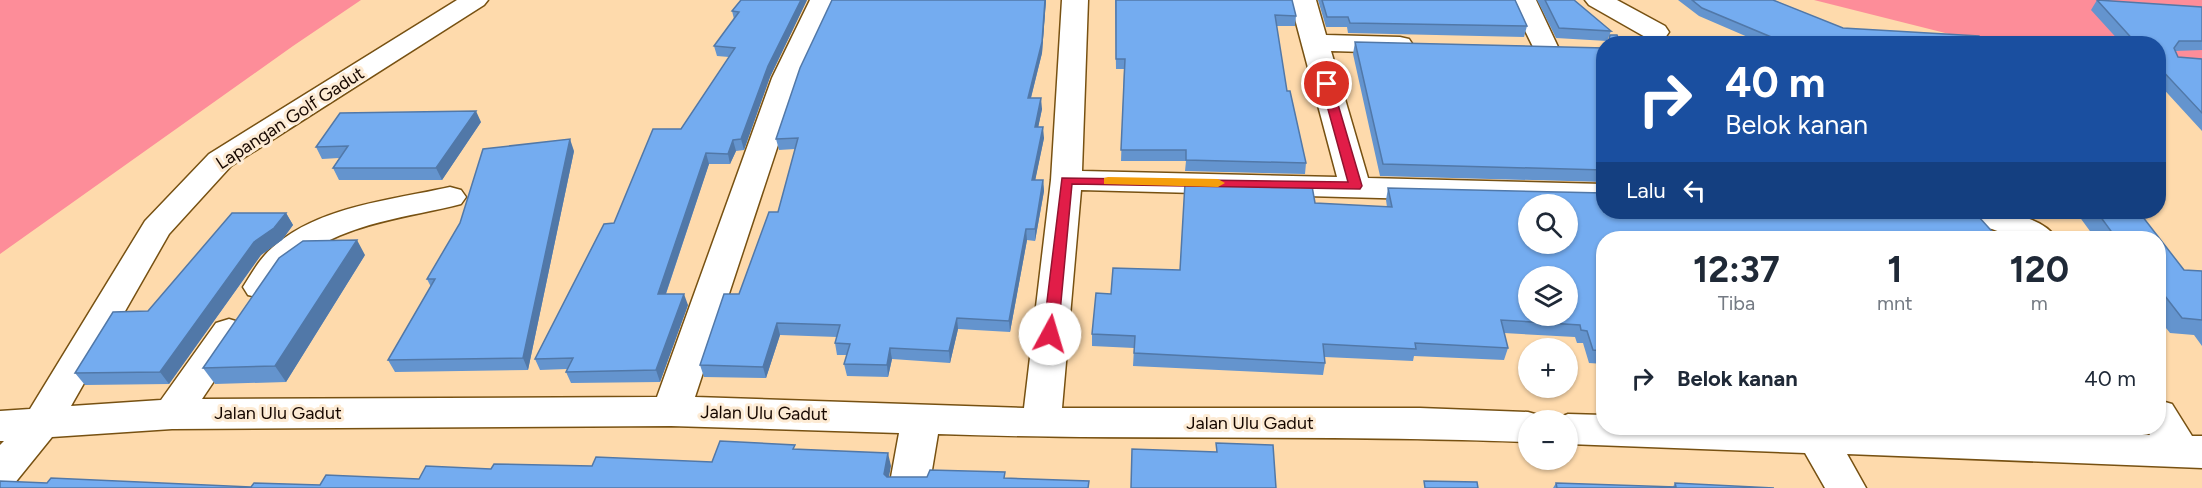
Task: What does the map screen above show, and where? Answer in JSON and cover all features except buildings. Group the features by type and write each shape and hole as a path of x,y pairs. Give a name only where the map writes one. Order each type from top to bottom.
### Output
{"street":[{"name":"Lapangan Golf Gadut","path":"0,473 42,422 156,228 220,160 475,0"},
{"path":"671,411 786,78 823,0"},
{"path":"1041,423 1066,180 1075,0"},
{"path":"1303,0 1355,186"},
{"path":"1523,0 1545,47"},
{"path":"1598,0 1656,32"},
{"path":"1315,43 1430,45"},
{"path":"1066,180 1596,194"},
{"path":"172,414 275,264 290,250 342,225 450,197"},
{"path":"1993,219 2028,231"},
{"name":"Jalan Ulu Gadut","path":"0,426 172,414 671,411 921,417 1041,423 1420,423 1518,428"},
{"path":"909,488 921,417"},
{"path":"2166,423 2191,450"},
{"path":"1578,429 1596,430"},
{"path":"1717,435 2191,450"},
{"path":"1817,439 1846,488"}],"shaded area":[{"path":"0,0 361,0 0,254"},
{"path":"1814,0 2202,0 2202,99 2166,90 2166,36 1957,36"}],"slow traffic":[{"path":"1108,181 1218,183"}],"route":[{"path":"1050,334 1066,180 1355,186 1327,84"}]}
